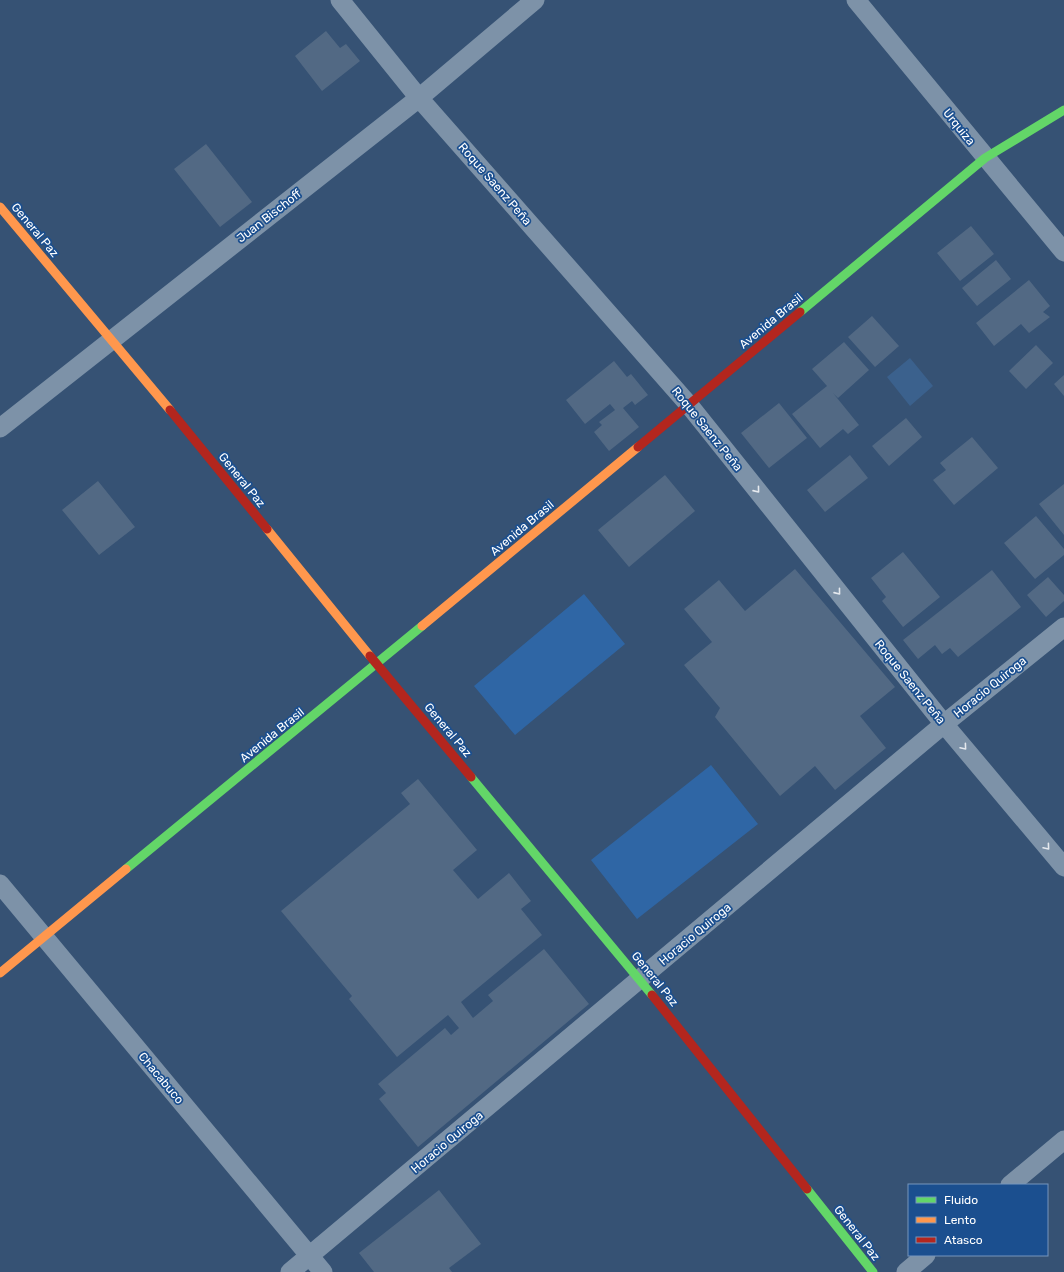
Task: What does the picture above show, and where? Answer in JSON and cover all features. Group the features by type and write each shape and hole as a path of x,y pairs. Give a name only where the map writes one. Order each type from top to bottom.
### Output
{"main road":[{"name":"Avenida Brasil","path":"0,973 377,664 985,158 1064,110"},
{"name":"General Paz","path":"0,208 112,339 377,664 640,980 872,1272"}],"street":[{"name":"Roque Saenz Peña","path":"340,0 419,98 689,405 944,724 1064,868"},
{"name":"Juan Bischoff","path":"0,428 419,98 535,0"},
{"name":"Urquiza","path":"856,0 1064,252"},
{"name":"Horacio Quiroga","path":"290,1272 944,724 1064,627"},
{"name":"Chacabuco","path":"0,884 323,1272"},
{"path":"1011,1184 1064,1140"},
{"path":"906,1272 925,1256"}],"shaded area":[{"path":"910,358 933,386 910,406 887,377"},
{"path":"584,594 625,644 515,735 474,686"},
{"path":"711,765 758,824 637,919 591,860"}],"building":[{"path":"326,31 340,48 346,44 360,61 322,91 295,56"},
{"path":"206,144 252,202 220,227 174,169"},
{"path":"971,226 994,254 960,281 937,253"},
{"path":"996,260 1011,279 977,306 962,288"},
{"path":"1029,280 1050,306 1043,312 1050,317 1029,333 1021,324 994,346 976,323"},
{"path":"872,316 899,346 875,367 848,337"},
{"path":"844,342 869,370 838,398 833,393 859,425 848,434 843,429 820,448 792,414 827,386 812,369"},
{"path":"1036,345 1053,363 1026,389 1009,371"},
{"path":"614,361 627,377 631,374 648,395 635,405 632,401 623,408 639,427 609,451 594,432 602,425 599,422 615,410 610,404 585,424 566,400"},
{"path":"1064,375 1064,396 1054,384"},
{"path":"779,403 807,438 769,468 741,433"},
{"path":"906,418 922,437 889,466 872,446"},
{"path":"972,437 998,468 954,505 933,480 946,470 940,463"},
{"path":"850,455 868,478 825,512 807,490"},
{"path":"665,475 695,511 629,567 598,530"},
{"path":"98,481 135,527 99,555 62,510"},
{"path":"1064,484 1064,535 1039,504"},
{"path":"1036,516 1064,549 1064,555 1035,579 1004,543"},
{"path":"903,552 940,597 903,627 882,601 886,597 871,578"},
{"path":"795,569 895,687 860,716 886,748 835,790 815,766 780,796 715,717 720,708 684,665 712,642 684,609 719,580 745,611"},
{"path":"992,570 1021,607 958,657 950,648 942,654 935,645 918,659 903,640"},
{"path":"1048,577 1064,595 1064,601 1046,617 1027,595"},
{"path":"418,779 477,850 453,870 478,899 509,873 531,901 521,909 542,935 461,1002 473,1018 493,1001 488,995 544,949 589,1004 418,1147 379,1099 386,1093 378,1084 445,1028 451,1035 459,1028 448,1015 397,1057 349,999 352,996 281,911 410,804 401,793"},
{"path":"439,1190 481,1244 449,1268 452,1272 374,1272 359,1253"}],"traffic: fast":[{"path":"800,312 985,158 1064,110"},
{"path":"126,869 422,626"},
{"path":"471,777 652,995"},
{"path":"807,1189 873,1272"}],"traffic: slow":[{"path":"0,207 170,410"},
{"path":"422,626 638,447"},
{"path":"267,529 370,656"},
{"path":"0,973 126,869"}],"traffic: jam":[{"path":"638,447 800,312"},
{"path":"170,410 267,529"},
{"path":"370,656 471,777"},
{"path":"652,995 807,1189"}]}
